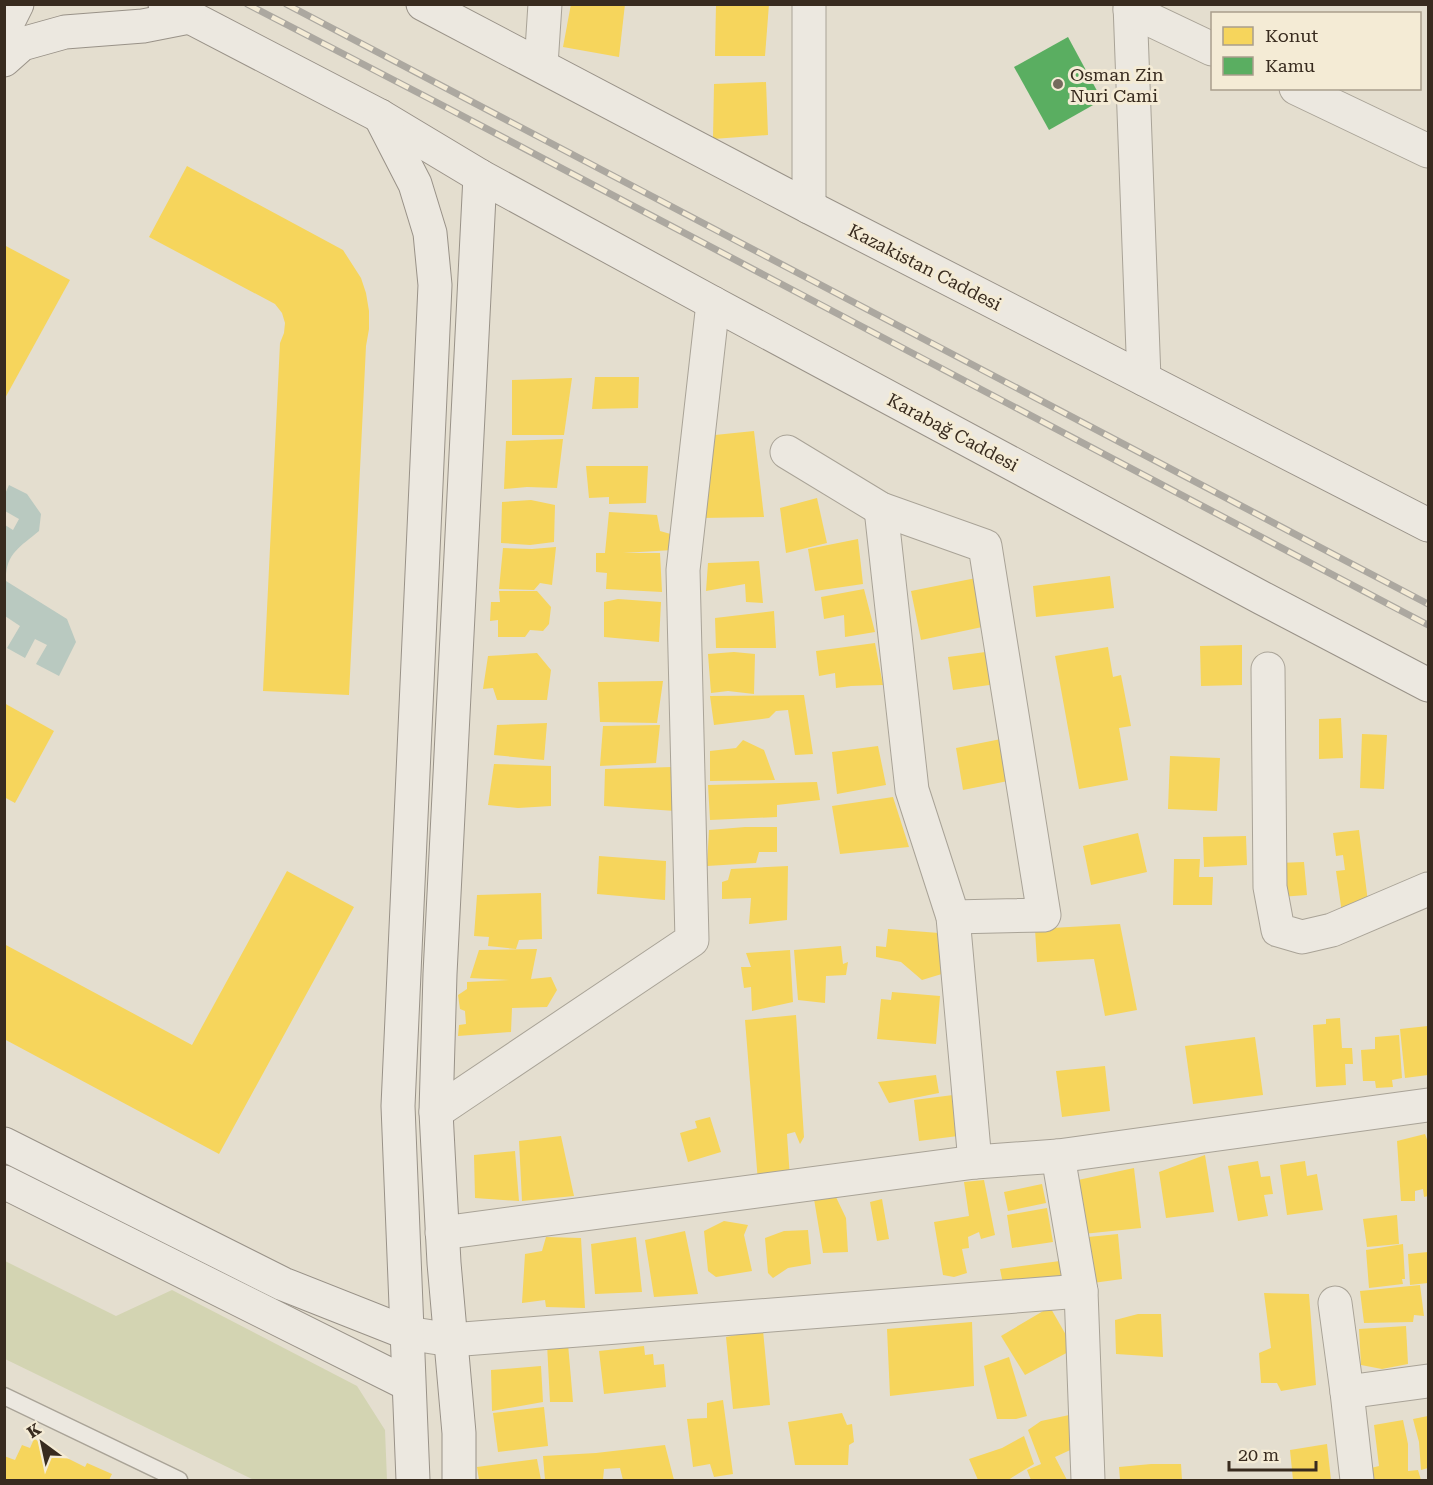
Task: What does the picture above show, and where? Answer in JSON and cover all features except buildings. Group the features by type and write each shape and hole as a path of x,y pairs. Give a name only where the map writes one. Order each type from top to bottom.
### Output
{"main road":[{"path":"4,30 17,4"},
{"name":"Kazakistan Caddesi","path":"423,4 809,207 1428,525"},
{"path":"541,65 545,4"},
{"path":"809,4 809,207"},
{"path":"1144,379 1130,7 1211,48"},
{"path":"4,60 22,44 65,32 143,26 177,11"},
{"name":"Karabağ Caddesi","path":"177,11 380,116 480,176 713,303 1428,686"},
{"path":"1300,90 1428,151"},
{"path":"380,116 415,184 430,232 435,285 398,1106 413,1480"},
{"path":"459,1480 459,1432 442,1233 436,1112 440,974 480,176"},
{"path":"436,1112 693,940 683,570 713,303"},
{"path":"787,452 881,509 985,546 1044,915 953,917"},
{"path":"881,509 912,790 953,917 975,1162"},
{"path":"1268,669 1270,887 1278,930 1302,937 1332,930 1428,889"},
{"path":"442,1233 975,1162 1058,1156 1428,1105"},
{"path":"4,1144 284,1284 407,1333 451,1340 1081,1291"},
{"path":"1058,1156 1081,1291 1088,1480"},
{"path":"4,1182 408,1384"},
{"path":"1335,1303 1357,1480"},
{"path":"1347,1392 1428,1382"}],"lane":[{"path":"4,1396 179,1480"}],"green space":[{"path":"5,1261 116,1316 172,1290 357,1386 385,1430 387,1480 254,1480 5,1359"}],"shaded area":[{"path":"9,485 27,494 41,514 39,531 11,558 6,572 6,581 67,619 76,642 59,676 36,664 47,645 35,639 25,658 7,648 20,626 5,616 5,525 13,530 19,519 5,511 5,494"}],"railway":[{"path":"247,4 1428,625"},
{"path":"286,4 1428,604"}],"place":[{"name":"Osman Zin Nuri Cami","path":"1058,84"}]}
